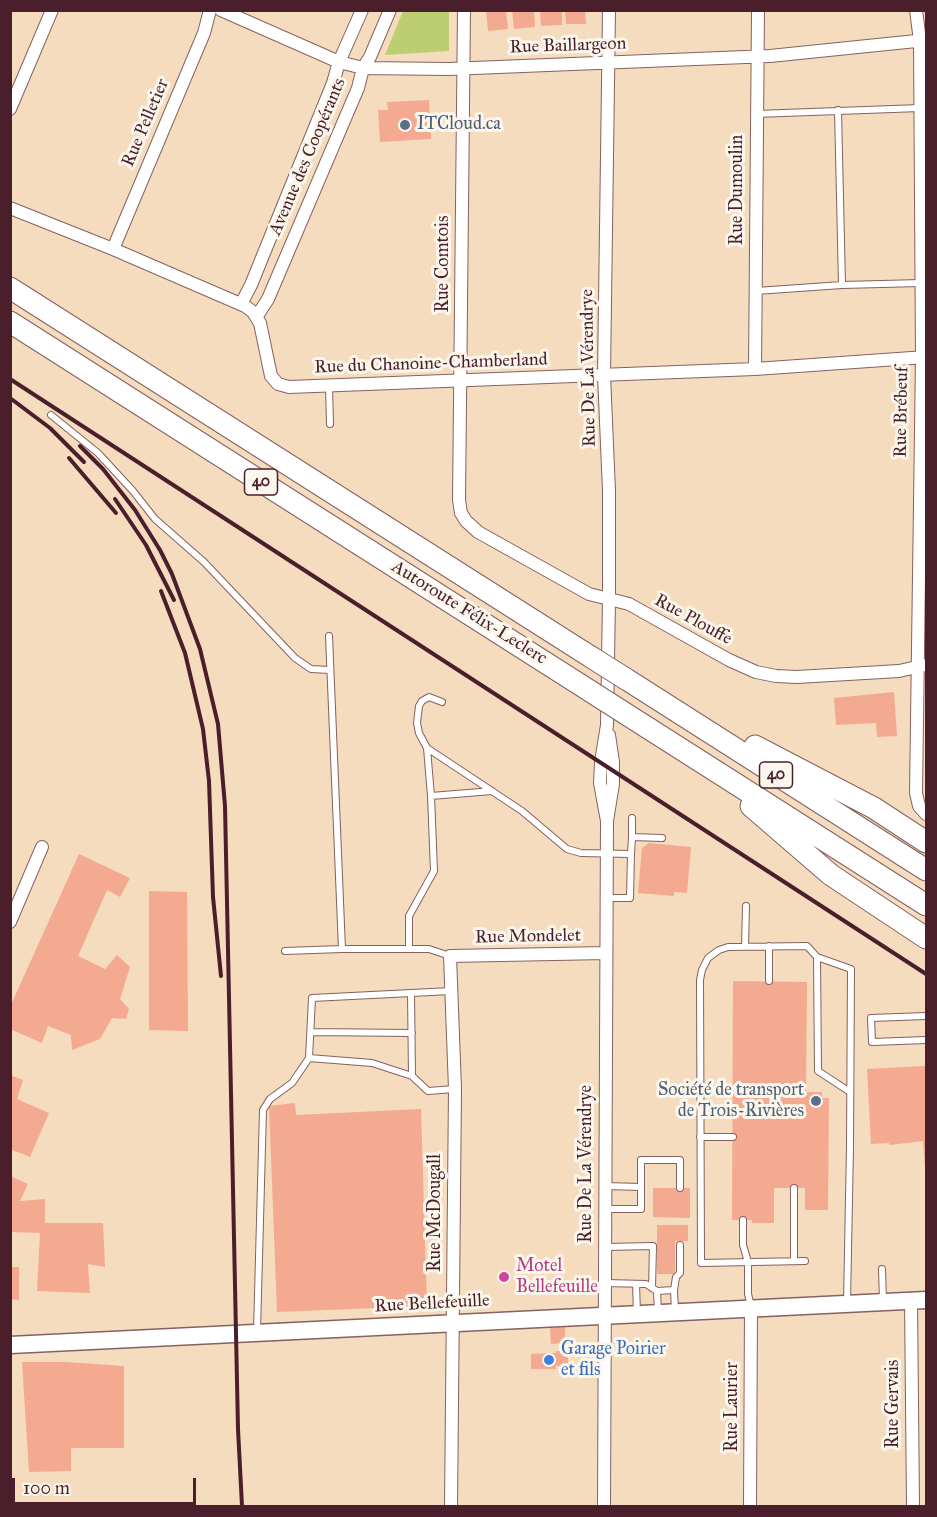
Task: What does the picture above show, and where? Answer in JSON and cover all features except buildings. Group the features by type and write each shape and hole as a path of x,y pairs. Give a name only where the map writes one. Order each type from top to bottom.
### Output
{"highway":[{"name":"Autoroute Félix-Leclerc","path":"10,288 927,870"},
{"name":"Autoroute Félix-Leclerc","path":"10,322 927,905"},
{"path":"626,679 874,808 927,842"},
{"path":"691,755 831,875 927,938"}],"main road":[{"name":"Rue Bellefeuille","path":"10,1345 919,1300"}],"street":[{"path":"10,110 52,10"},
{"name":"Rue Pelletier","path":"113,249 204,33 210,10"},
{"name":"Rue Baillargeon","path":"221,10 339,62 363,68 463,69 757,56 923,41"},
{"name":"Avenue des Coopérants","path":"241,304 333,83 339,62 363,10"},
{"name":"Avenue des Coopérants","path":"256,316 268,299 358,88 363,68 390,10"},
{"name":"Rue Comtois","path":"464,10 459,503 464,518"},
{"name":"Rue De La Vérendrye","path":"604,1506 606,898 607,821 613,784 613,762 607,725 609,491 604,375 609,10"},
{"name":"Rue Dumoulin","path":"755,369 758,10"},
{"name":"Rue Brébeuf","path":"916,10 923,41 920,108 924,358 922,667 916,793 918,804 925,813"},
{"path":"10,208 241,304 256,316"},
{"name":"Rue du Chanoine-Chamberland","path":"256,316 262,332 270,373 276,382 290,387 755,369 924,358"},
{"name":"Rue Plouffe","path":"464,518 478,531 562,579 592,595 629,604 749,670 769,675 797,677 899,671 922,667"},
{"path":"10,922 42,846"},
{"name":"Rue Mondelet","path":"450,956 606,953"},
{"name":"Rue McDougall","path":"450,956 455,1089 451,1506"},
{"name":"Rue Gervais","path":"913,1506 919,1300"},
{"name":"Rue Laurier","path":"750,1506 751,1308"}],"lane":[{"path":"756,114 920,108"},
{"path":"838,110 842,285"},
{"path":"756,291 842,285 921,283"},
{"path":"329,386 330,424"},
{"path":"51,415 98,453 155,519 204,562 295,658 311,669 330,670"},
{"path":"329,636 342,949"},
{"path":"409,949 409,916 434,871 427,748 419,733 417,723 419,706 429,697 442,702"},
{"path":"427,748 522,811 567,849 580,854 631,854"},
{"path":"431,796 492,791"},
{"path":"606,898 630,898 632,818"},
{"path":"632,837 662,838"},
{"path":"745,947 746,906"},
{"path":"769,946 769,981"},
{"path":"806,1261 701,1263 702,970 708,958 728,947 807,946 817,957 851,969 847,1303"},
{"path":"285,951 429,949 450,956"},
{"path":"817,957 818,1071 850,1092"},
{"path":"257,1332 263,1110 270,1099 292,1083 309,1058 312,998 451,992"},
{"path":"411,993 412,1076"},
{"path":"927,1016 871,1018 872,1042 927,1040"},
{"path":"311,1032 412,1033"},
{"path":"309,1058 372,1063 412,1076 428,1091 455,1089"},
{"path":"700,1137 732,1137"},
{"path":"605,1209 641,1209 641,1160 680,1160 680,1188"},
{"path":"605,1186 641,1187"},
{"path":"794,1188 794,1261"},
{"path":"743,1220 743,1245 748,1262 748,1294 751,1308"},
{"path":"666,1311 676,1277 680,1272 680,1245"},
{"path":"605,1246 655,1246 655,1289 666,1311"},
{"path":"882,1269 882,1302"},
{"path":"604,1283 646,1284 655,1289 674,1290"},
{"path":"636,1284 637,1313"}],"green space":[{"path":"403,11 449,11 449,51 385,55"}],"railway":[{"path":"10,379 926,974"},
{"path":"10,398 50,428 84,462"},
{"path":"80,446 103,469 135,510 172,574 200,649 218,724 225,806 238,1429 242,1506"},
{"path":"69,458 116,513"},
{"path":"115,499 146,545 174,600"},
{"path":"161,591 185,653 203,729 209,781 213,897 221,976"}],"place":[{"name":"ITCloud.ca","path":"405,125"},
{"name":"Société de transport de Trois-Rivières","path":"816,1101"},
{"name":"Motel Bellefeuille","path":"504,1277"},
{"name":"Garage Poirier et fils","path":"549,1360"}]}
